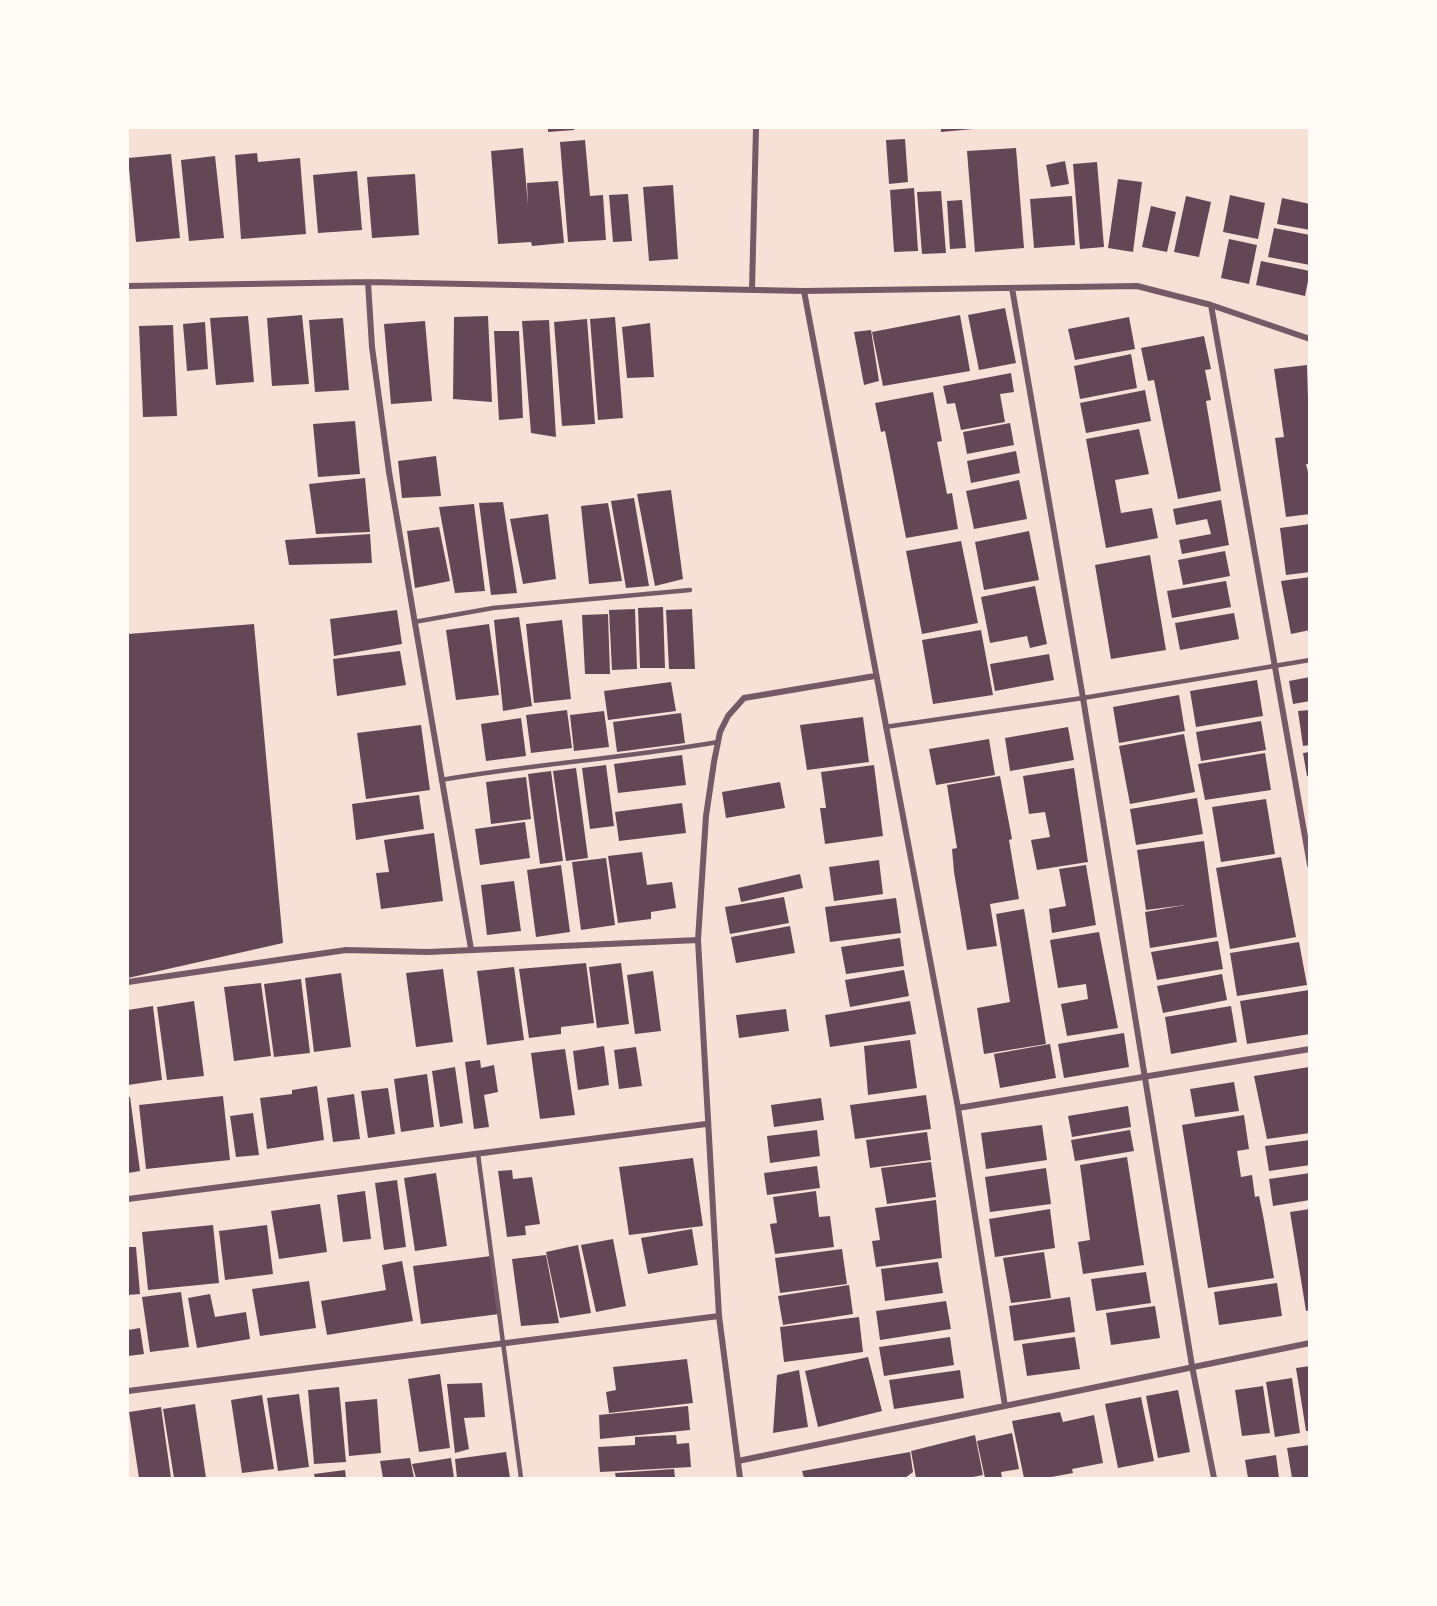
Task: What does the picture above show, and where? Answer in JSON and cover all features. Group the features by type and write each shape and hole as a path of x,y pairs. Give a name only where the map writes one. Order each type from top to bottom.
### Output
{"street":[{"path":"752,289 756,128"},
{"path":"368,282 374,359 414,622 471,949"},
{"path":"128,286 368,282 804,291 1137,286 1211,305 1310,339"},
{"path":"1012,288 1083,698 1192,1366 1214,1479"},
{"path":"804,291 884,727 958,1108 1005,1406"},
{"path":"1211,305 1310,865"},
{"path":"740,1479 720,1317 706,1124 698,940 706,816 718,742 728,716 744,698 875,676"},
{"path":"128,982 346,950 428,952 698,940"},
{"path":"958,1108 1310,1049"},
{"path":"128,1199 706,1124"},
{"path":"128,1391 720,1317"},
{"path":"738,1461 1310,1342"}],"lane":[{"path":"414,622 492,608 690,590"},
{"path":"884,727 1083,698 1310,660"},
{"path":"441,780 571,760 645,755 718,742"},
{"path":"478,1154 521,1479"}],"building":[{"path":"548,128 574,128 574,130 548,132"},
{"path":"941,128 973,128 973,129 941,132"},
{"path":"905,139 908,182 889,184 886,140"},
{"path":"585,140 590,196 603,195 606,240 568,242 560,142"},
{"path":"523,148 528,205 527,183 558,181 564,243 532,246 531,242 498,244 491,151"},
{"path":"1016,148 1024,248 975,252 967,151"},
{"path":"257,153 258,162 300,158 306,234 241,239 235,155"},
{"path":"171,154 180,238 136,242 128,158"},
{"path":"215,156 224,238 189,241 181,160"},
{"path":"1065,161 1069,184 1051,187 1046,165"},
{"path":"1097,162 1104,247 1080,249 1073,164"},
{"path":"357,171 362,230 318,233 313,175"},
{"path":"415,174 419,235 372,238 367,177"},
{"path":"1118,179 1142,182 1133,252 1108,248"},
{"path":"673,185 678,259 649,261 643,187"},
{"path":"914,188 918,251 894,252 890,190"},
{"path":"941,191 946,253 922,254 917,192"},
{"path":"628,194 632,241 613,242 609,195"},
{"path":"1230,195 1265,203 1258,239 1223,232"},
{"path":"1072,196 1075,245 1034,248 1030,199"},
{"path":"1186,196 1211,202 1199,257 1174,252"},
{"path":"1282,198 1310,204 1310,230 1277,224"},
{"path":"962,200 966,248 950,249 947,201"},
{"path":"1151,206 1176,212 1167,252 1142,247"},
{"path":"1274,228 1310,235 1310,265 1268,257"},
{"path":"1229,239 1257,245 1249,284 1221,278"},
{"path":"1261,261 1310,271 1305,296 1256,285"},
{"path":"1005,308 1016,363 979,370 968,315"},
{"path":"302,315 309,384 272,386 267,318"},
{"path":"960,315 970,371 883,386 872,332"},
{"path":"248,316 254,382 216,385 210,318"},
{"path":"488,316 492,402 453,399 454,317"},
{"path":"615,317 623,418 598,420 590,319"},
{"path":"1129,317 1135,349 1075,360 1068,329"},
{"path":"343,318 349,390 315,392 309,320"},
{"path":"587,319 595,424 562,426 554,322"},
{"path":"549,320 556,437 531,433 522,321"},
{"path":"425,321 432,401 391,404 384,324"},
{"path":"205,322 208,369 187,371 183,324"},
{"path":"650,323 654,377 627,378 622,327"},
{"path":"173,325 177,416 143,417 139,326"},
{"path":"871,330 879,381 864,385 854,332"},
{"path":"494,331 519,331 523,418 499,420"},
{"path":"1204,336 1211,369 1205,370 1211,400 1206,401 1221,491 1178,499 1154,380 1148,381 1141,348"},
{"path":"1131,354 1137,388 1080,399 1074,366"},
{"path":"1307,365 1310,464 1306,464 1310,480 1310,514 1286,517 1275,438 1284,437 1274,369"},
{"path":"1011,373 1014,392 1000,394 1005,422 961,430 955,403 947,404 943,386"},
{"path":"1145,390 1151,421 1086,433 1080,403"},
{"path":"933,392 942,441 937,442 947,494 952,493 958,529 906,538 885,431 881,432 875,403"},
{"path":"355,421 360,474 318,477 313,424"},
{"path":"1010,423 1014,445 967,454 963,432"},
{"path":"1139,429 1149,474 1115,480 1121,513 1152,508 1158,538 1106,548 1086,439"},
{"path":"1016,451 1020,473 971,483 967,461"},
{"path":"436,456 441,496 402,498 398,461"},
{"path":"365,478 370,532 316,534 309,484"},
{"path":"1019,480 1027,519 974,529 966,491"},
{"path":"671,490 683,579 655,586 637,494"},
{"path":"634,498 649,586 626,588 611,501"},
{"path":"1221,500 1229,545 1182,554 1179,540 1211,534 1207,519 1176,525 1173,509"},
{"path":"503,502 517,593 491,595 479,503"},
{"path":"608,503 622,581 589,584 581,506"},
{"path":"474,504 485,591 455,593 439,507"},
{"path":"548,514 556,579 523,584 510,519"},
{"path":"1310,524 1310,572 1286,575 1280,528"},
{"path":"439,527 450,581 415,588 407,531"},
{"path":"1029,531 1039,580 984,590 975,542"},
{"path":"370,534 372,563 289,565 285,540"},
{"path":"961,541 978,623 922,634 906,551"},
{"path":"1225,551 1230,576 1183,585 1178,560"},
{"path":"1150,555 1166,650 1111,659 1095,565"},
{"path":"1310,577 1310,630 1291,634 1281,581"},
{"path":"1226,581 1231,607 1172,618 1167,591"},
{"path":"1035,586 1047,644 1030,648 1027,636 990,643 981,597"},
{"path":"663,607 665,668 640,668 638,608"},
{"path":"635,609 637,669 612,670 609,610"},
{"path":"692,609 695,669 669,669 666,610"},
{"path":"397,610 402,644 334,656 330,619"},
{"path":"1234,613 1239,639 1180,650 1175,623"},
{"path":"608,614 610,674 585,674 582,615"},
{"path":"519,617 532,706 503,711 494,620"},
{"path":"562,620 571,699 534,703 526,624"},
{"path":"254,624 283,943 128,978 128,634"},
{"path":"489,624 499,695 456,700 446,630"},
{"path":"981,630 993,695 933,704 922,640"},
{"path":"400,651 406,685 337,696 333,659"},
{"path":"1049,654 1054,680 995,691 990,664"},
{"path":"1310,677 1310,701 1293,704 1289,681"},
{"path":"1257,680 1263,716 1196,727 1190,691"},
{"path":"671,682 676,711 608,720 604,691"},
{"path":"1179,695 1185,731 1119,743 1113,707"},
{"path":"567,710 572,748 531,753 526,715"},
{"path":"1310,710 1310,745 1303,746 1298,711"},
{"path":"604,711 609,747 574,751 570,715"},
{"path":"681,713 685,743 617,752 613,722"},
{"path":"863,717 869,762 807,770 800,725"},
{"path":"521,718 526,756 486,761 481,724"},
{"path":"1261,721 1266,750 1201,761 1196,732"},
{"path":"421,725 430,790 366,799 357,733"},
{"path":"1068,727 1074,760 1010,771 1005,738"},
{"path":"1184,734 1195,792 1130,804 1119,746"},
{"path":"989,739 995,775 936,785 929,749"},
{"path":"1310,752 1310,776 1307,776 1303,753"},
{"path":"1265,753 1271,790 1205,800 1198,764"},
{"path":"682,755 686,785 618,793 614,764"},
{"path":"606,765 614,826 590,829 582,768"},
{"path":"874,765 883,836 825,844 820,808 826,808 821,772"},
{"path":"576,768 588,858 566,861 553,771"},
{"path":"1074,768 1088,862 1037,870 1031,840 1050,837 1045,812 1029,814 1023,776"},
{"path":"551,771 563,861 540,864 528,774"},
{"path":"1000,776 1012,839 1009,840 1019,899 990,904 997,946 967,950 954,872 952,849 957,848 947,785"},
{"path":"526,777 531,819 491,824 486,782"},
{"path":"780,782 785,808 726,818 722,792"},
{"path":"419,795 424,829 356,840 352,804"},
{"path":"1197,798 1203,834 1136,845 1130,809"},
{"path":"1266,799 1275,854 1221,862 1212,807"},
{"path":"682,803 686,833 619,841 615,812"},
{"path":"525,822 530,858 480,865 475,829"},
{"path":"434,833 443,901 381,909 376,873 389,872 384,840"},
{"path":"1204,841 1217,937 1150,948 1145,912 1185,905 1146,910 1137,850"},
{"path":"642,852 647,885 672,882 676,908 651,912 651,919 618,923 608,856"},
{"path":"1281,857 1296,937 1230,949 1216,868"},
{"path":"606,858 615,925 581,930 572,862"},
{"path":"879,860 883,894 834,901 829,867"},
{"path":"561,865 570,932 536,937 527,870"},
{"path":"1086,865 1096,925 1052,933 1049,909 1066,906 1059,869"},
{"path":"800,874 803,888 741,902 738,888"},
{"path":"514,881 521,931 487,935 481,885"},
{"path":"784,897 789,923 730,934 725,907"},
{"path":"896,898 901,933 830,942 825,907"},
{"path":"1024,909 1046,1044 984,1054 977,1008 1010,1002 996,914"},
{"path":"790,926 795,953 736,963 731,937"},
{"path":"1099,932 1118,1028 1067,1036 1061,1004 1088,999 1086,984 1058,988 1050,940"},
{"path":"900,938 904,966 846,974 841,947"},
{"path":"1218,941 1223,969 1157,980 1151,952"},
{"path":"1299,942 1307,985 1237,996 1230,953"},
{"path":"586,963 594,1023 561,1027 561,1034 529,1038 519,969"},
{"path":"621,963 629,1024 597,1028 589,967"},
{"path":"514,967 524,1040 487,1045 477,971"},
{"path":"443,969 453,1042 416,1047 406,973"},
{"path":"904,970 909,996 850,1007 845,980"},
{"path":"653,971 661,1031 635,1034 627,975"},
{"path":"341,973 351,1047 314,1052 305,978"},
{"path":"1222,974 1227,1000 1163,1013 1157,986"},
{"path":"301,979 310,1053 274,1057 264,984"},
{"path":"261,983 271,1056 234,1061 224,987"},
{"path":"1309,990 1310,1034 1247,1044 1240,1001"},
{"path":"194,1001 204,1076 167,1080 157,1007"},
{"path":"910,1001 916,1034 830,1047 825,1015"},
{"path":"153,1006 162,1080 128,1085 128,1010"},
{"path":"1231,1006 1237,1042 1171,1054 1165,1017"},
{"path":"786,1009 789,1031 739,1038 736,1015"},
{"path":"1124,1033 1129,1067 1064,1078 1058,1044"},
{"path":"910,1040 917,1088 868,1095 864,1046"},
{"path":"1050,1044 1056,1078 1000,1088 994,1054"},
{"path":"604,1046 609,1085 578,1090 573,1051"},
{"path":"636,1047 642,1086 619,1089 614,1050"},
{"path":"565,1049 575,1115 540,1119 531,1053"},
{"path":"480,1060 481,1068 494,1065 498,1092 484,1095 489,1127 474,1129 465,1062"},
{"path":"455,1067 463,1123 440,1127 432,1071"},
{"path":"1309,1067 1310,1133 1267,1139 1254,1076"},
{"path":"427,1074 434,1127 401,1132 394,1079"},
{"path":"1234,1082 1239,1111 1195,1117 1190,1089"},
{"path":"317,1086 324,1140 267,1149 260,1098 292,1094 292,1090"},
{"path":"388,1088 395,1134 368,1138 361,1091"},
{"path":"354,1094 360,1139 333,1142 327,1098"},
{"path":"926,1095 931,1129 855,1139 850,1105"},
{"path":"223,1096 230,1160 146,1169 139,1105"},
{"path":"128,1097 130,1097 140,1171 128,1173"},
{"path":"821,1098 824,1120 774,1127 771,1105"},
{"path":"1128,1106 1131,1127 1072,1137 1068,1116"},
{"path":"253,1113 259,1155 236,1157 230,1116"},
{"path":"1244,1115 1249,1149 1237,1151 1241,1177 1252,1175 1255,1197 1259,1196 1274,1278 1208,1288 1182,1125"},
{"path":"1042,1125 1047,1160 986,1169 981,1133"},
{"path":"817,1130 820,1156 770,1163 767,1136"},
{"path":"1130,1130 1134,1151 1075,1161 1071,1140"},
{"path":"927,1132 931,1160 870,1168 866,1140"},
{"path":"1310,1140 1310,1165 1269,1171 1265,1146"},
{"path":"1127,1157 1144,1265 1083,1274 1078,1242 1090,1240 1080,1165"},
{"path":"693,1158 703,1226 629,1235 619,1167"},
{"path":"931,1162 936,1197 887,1204 881,1168"},
{"path":"817,1166 820,1188 767,1195 764,1173"},
{"path":"1046,1168 1051,1204 990,1212 985,1177"},
{"path":"512,1170 513,1179 532,1177 540,1224 525,1226 526,1235 507,1237 498,1171"},
{"path":"436,1173 447,1246 415,1251 404,1178"},
{"path":"1310,1173 1310,1200 1273,1206 1269,1179"},
{"path":"397,1180 406,1247 384,1250 375,1183"},
{"path":"365,1191 371,1239 343,1242 337,1195"},
{"path":"816,1191 819,1217 830,1216 834,1247 775,1254 770,1224 777,1223 773,1197"},
{"path":"936,1200 942,1258 876,1267 872,1241 880,1240 875,1208"},
{"path":"320,1204 327,1252 279,1259 271,1211"},
{"path":"1050,1209 1055,1248 995,1257 989,1219"},
{"path":"1310,1209 1310,1310 1306,1311 1290,1212"},
{"path":"213,1225 219,1283 148,1290 142,1232"},
{"path":"267,1225 273,1274 225,1280 219,1231"},
{"path":"692,1229 698,1265 648,1274 641,1238"},
{"path":"613,1239 626,1306 596,1312 581,1245"},
{"path":"578,1245 591,1313 560,1318 546,1252"},
{"path":"128,1247 136,1247 140,1294 128,1295"},
{"path":"842,1249 847,1284 780,1293 775,1258"},
{"path":"1044,1252 1051,1298 1011,1303 1003,1258"},
{"path":"546,1255 559,1323 521,1326 512,1259"},
{"path":"491,1256 499,1314 421,1324 413,1266"},
{"path":"402,1261 413,1321 327,1335 321,1301 386,1290 382,1265"},
{"path":"938,1262 943,1293 885,1301 881,1269"},
{"path":"1146,1272 1151,1303 1096,1311 1091,1279"},
{"path":"309,1281 316,1328 260,1336 252,1289"},
{"path":"1277,1283 1282,1316 1219,1325 1214,1292"},
{"path":"849,1285 853,1314 783,1325 778,1296"},
{"path":"181,1292 189,1347 150,1352 142,1297"},
{"path":"210,1294 215,1317 246,1312 250,1339 197,1348 188,1298"},
{"path":"1070,1297 1075,1332 1014,1341 1009,1306"},
{"path":"946,1301 951,1329 880,1340 876,1311"},
{"path":"1155,1306 1160,1338 1111,1345 1106,1313"},
{"path":"859,1317 863,1352 784,1362 780,1327"},
{"path":"140,1328 144,1354 128,1356 128,1330"},
{"path":"950,1337 954,1365 884,1376 879,1347"},
{"path":"1075,1337 1080,1369 1027,1376 1022,1344"},
{"path":"868,1357 882,1411 818,1427 805,1371"},
{"path":"687,1359 693,1403 609,1413 606,1392 616,1390 613,1367"},
{"path":"1310,1366 1310,1431 1306,1431 1296,1368"},
{"path":"799,1370 808,1427 773,1433 777,1375"},
{"path":"960,1370 964,1398 894,1409 889,1380"},
{"path":"440,1374 450,1448 419,1452 408,1379"},
{"path":"1292,1378 1300,1433 1275,1437 1266,1382"},
{"path":"482,1383 485,1417 464,1418 469,1449 455,1453 447,1384"},
{"path":"1263,1386 1270,1433 1242,1436 1235,1390"},
{"path":"339,1387 346,1462 314,1464 308,1390"},
{"path":"1178,1390 1190,1452 1158,1458 1146,1396"},
{"path":"299,1394 309,1467 278,1471 267,1398"},
{"path":"262,1395 274,1469 242,1473 231,1400"},
{"path":"1141,1397 1154,1461 1118,1468 1105,1404"},
{"path":"377,1399 381,1453 349,1456 345,1402"},
{"path":"195,1404 206,1478 174,1478 163,1409"},
{"path":"688,1406 690,1430 600,1439 599,1415"},
{"path":"161,1407 171,1478 139,1478 129,1412"},
{"path":"1060,1412 1063,1422 1094,1415 1103,1463 1072,1469 1073,1473 1046,1478 1024,1478 1012,1421"},
{"path":"1012,1433 1019,1469 1001,1472 1002,1478 985,1478 977,1441"},
{"path":"676,1435 677,1444 689,1443 691,1467 600,1472 598,1447 635,1445 635,1437"},
{"path":"975,1435 983,1475 968,1478 916,1478 911,1451"},
{"path":"1310,1445 1310,1478 1292,1478 1287,1448"},
{"path":"506,1452 510,1478 457,1478 455,1459"},
{"path":"910,1452 913,1472 905,1478 804,1478 802,1471"},
{"path":"1276,1455 1279,1478 1248,1478 1245,1460"},
{"path":"410,1458 414,1478 383,1478 380,1461"},
{"path":"451,1458 454,1478 416,1478 412,1464"},
{"path":"674,1469 675,1478 616,1478 615,1473"},
{"path":"345,1470 346,1478 315,1478 314,1474"}]}
